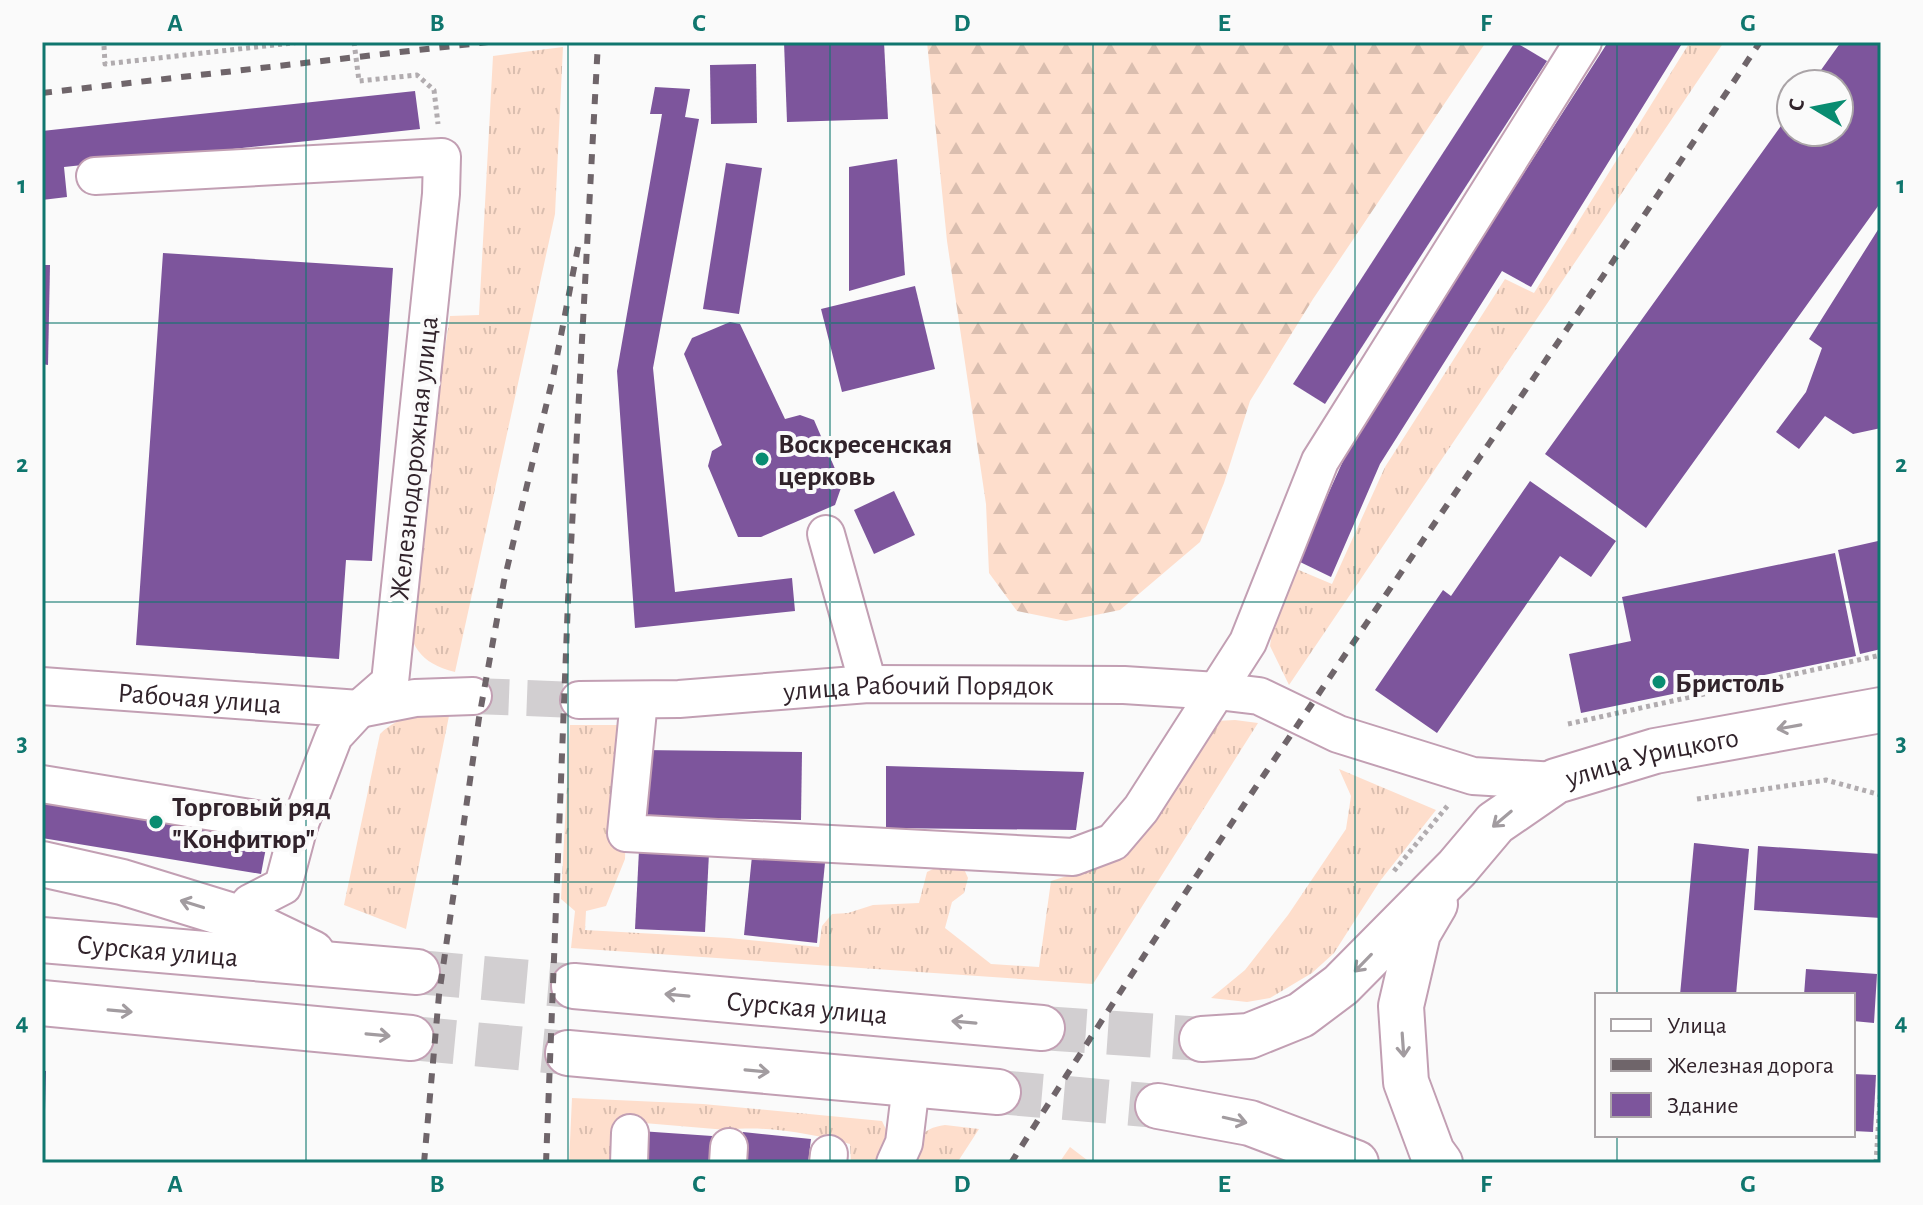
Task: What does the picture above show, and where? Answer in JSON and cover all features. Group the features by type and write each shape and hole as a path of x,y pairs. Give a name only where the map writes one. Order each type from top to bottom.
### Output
{"main road":[{"name":"улица Урицкого","path":"1457,868 1495,823 1556,781 1655,751 1876,713"},
{"path":"1202,1039 1249,1036 1301,1015 1341,985 1457,868"},
{"path":"1440,1163 1432,1152 1406,1082 1401,1006 1418,933 1457,868"},
{"path":"62,869 122,882 239,918 341,966"},
{"name":"Сурская улица","path":"42,940 417,972"},
{"name":"Сурская улица","path":"574,986 1042,1028"},
{"path":"42,1003 411,1038"},
{"path":"568,1053 998,1092"},
{"path":"1158,1106 1250,1123 1356,1163"}],"street":[{"path":"639,700 626,833 1073,857 1113,842 1141,809 1248,642 1320,461 1583,42"},
{"path":"95,176 442,157"},
{"name":"Железнодорожная улица","path":"239,918 250,903 283,886 299,826 334,736 390,682 441,194 442,157"},
{"path":"826,534 868,684"},
{"name":"улица Рабочий Порядок","path":"579,700 639,700 868,684 1124,685 1217,691 1259,696 1338,734 1473,776 1556,781"},
{"name":"Рабочая улица","path":"42,686 359,709 415,698 473,696"},
{"path":"42,784 299,826"},
{"path":"895,1163 904,1143 911,1085"}],"path":[{"path":"104,46 105,64 301,42"},
{"path":"354,42 359,81 417,75 434,90 442,157"},
{"path":"1568,724 1881,655"},
{"path":"1697,799 1826,780 1881,795"},
{"path":"1876,1163 1881,1084"}],"green space":[{"path":"927,42 1486,42 1313,299 1250,401 1224,483 1200,542 1120,610 1066,621 1017,611 989,573 986,504 947,241"},
{"path":"1690,42 1724,42 1289,685 1270,646 1272,631 1294,568 1332,584 1385,467 1505,279 1534,293"},
{"path":"563,47 555,214 455,672 433,664 419,651 410,634 404,611 450,316 479,315 493,56"},
{"path":"450,711 406,929 344,905 380,734 404,719"},
{"path":"1216,721 1258,723 1093,984 571,948 575,911 561,899 570,725 629,725 625,859 606,906 586,911 585,930 729,938 819,947 822,926 832,914 848,913 873,905 919,903 927,872 943,864 964,869 968,878 964,893 952,902 945,928 991,964 1039,967 1051,881 1096,867"},
{"path":"1339,769 1436,810 1380,881 1334,953 1312,973 1270,998 1247,1002 1211,998 1245,970 1288,915 1346,829 1351,796"},
{"path":"572,1098 703,1104 882,1121 892,1142 888,1163 851,1163 850,1144 805,1134 620,1121 612,1139 611,1163 569,1163"},
{"path":"945,1125 979,1129 957,1163 906,1163 924,1133"},
{"path":"1070,1147 1091,1163 1059,1163"}],"building":[{"path":"784,42 884,42 888,119 787,122"},
{"path":"1515,42 1547,61 1325,404 1293,384"},
{"path":"1608,42 1683,42 1531,287 1502,271 1380,464 1331,577 1298,561 1352,441"},
{"path":"1841,42 1881,42 1881,202 1646,528 1545,454 1775,134 1775,148 1855,148 1855,68 1822,68"},
{"path":"756,64 757,123 711,124 710,65"},
{"path":"655,87 690,89 685,117 699,119 653,368 675,592 792,578 795,611 635,628 617,371 662,114 650,114"},
{"path":"415,91 420,129 64,167 67,197 42,200 42,131"},
{"path":"897,159 905,275 849,291 849,167"},
{"path":"726,163 762,168 739,314 703,309"},
{"path":"1881,225 1881,428 1853,434 1825,416 1799,449 1776,432 1806,392 1822,348 1809,339"},
{"path":"163,253 393,268 372,561 346,560 339,659 136,645"},
{"path":"42,265 50,265 48,365 42,364"},
{"path":"915,286 935,369 842,392 821,309"},
{"path":"730,322 740,324 785,419 800,415 814,420 842,485 835,505 761,537 738,537 708,466 712,451 722,445 684,354 692,338"},
{"path":"1530,481 1616,541 1591,577 1560,556 1437,733 1375,690 1443,590 1451,596"},
{"path":"894,491 915,535 874,554 854,510"},
{"path":"1878,541 1881,555 1881,649 1860,654 1838,550"},
{"path":"1835,553 1856,656 1581,713 1569,654 1631,641 1622,597"},
{"path":"641,750 802,752 801,820 640,817"},
{"path":"886,766 1084,772 1076,830 886,828"},
{"path":"42,799 268,837 261,874 42,838"},
{"path":"1694,843 1749,849 1736,993 1680,993"},
{"path":"1758,846 1881,854 1881,918 1754,910"},
{"path":"639,850 709,853 705,932 635,929"},
{"path":"752,856 825,863 817,943 744,935"},
{"path":"1806,969 1877,974 1874,1023 1855,1021 1855,993 1804,993"},
{"path":"42,1071 46,1071 45,1110 42,1110"},
{"path":"1855,1074 1876,1075 1873,1132 1855,1131"},
{"path":"640,1131 712,1136 710,1163 638,1163"},
{"path":"743,1132 811,1139 808,1163 740,1163"}],"tunnel":[{"path":"473,696 579,700"},
{"path":"417,972 574,986"},
{"path":"1042,1028 1202,1039"},
{"path":"411,1038 568,1053"},
{"path":"998,1092 1158,1106"}],"railway":[{"path":"42,93 488,42"},
{"path":"546,1163 568,601 598,42"},
{"path":"1011,1163 1194,880 1760,42"},
{"path":"424,1163 439,995 479,718 504,581 553,377 579,242"}],"place":[{"name":"Воскресенская церковь","path":"762,459"},
{"name":"Бристоль","path":"1659,682"},
{"name":"Торговый ряд \"Конфитюр\"","path":"156,822"}]}
